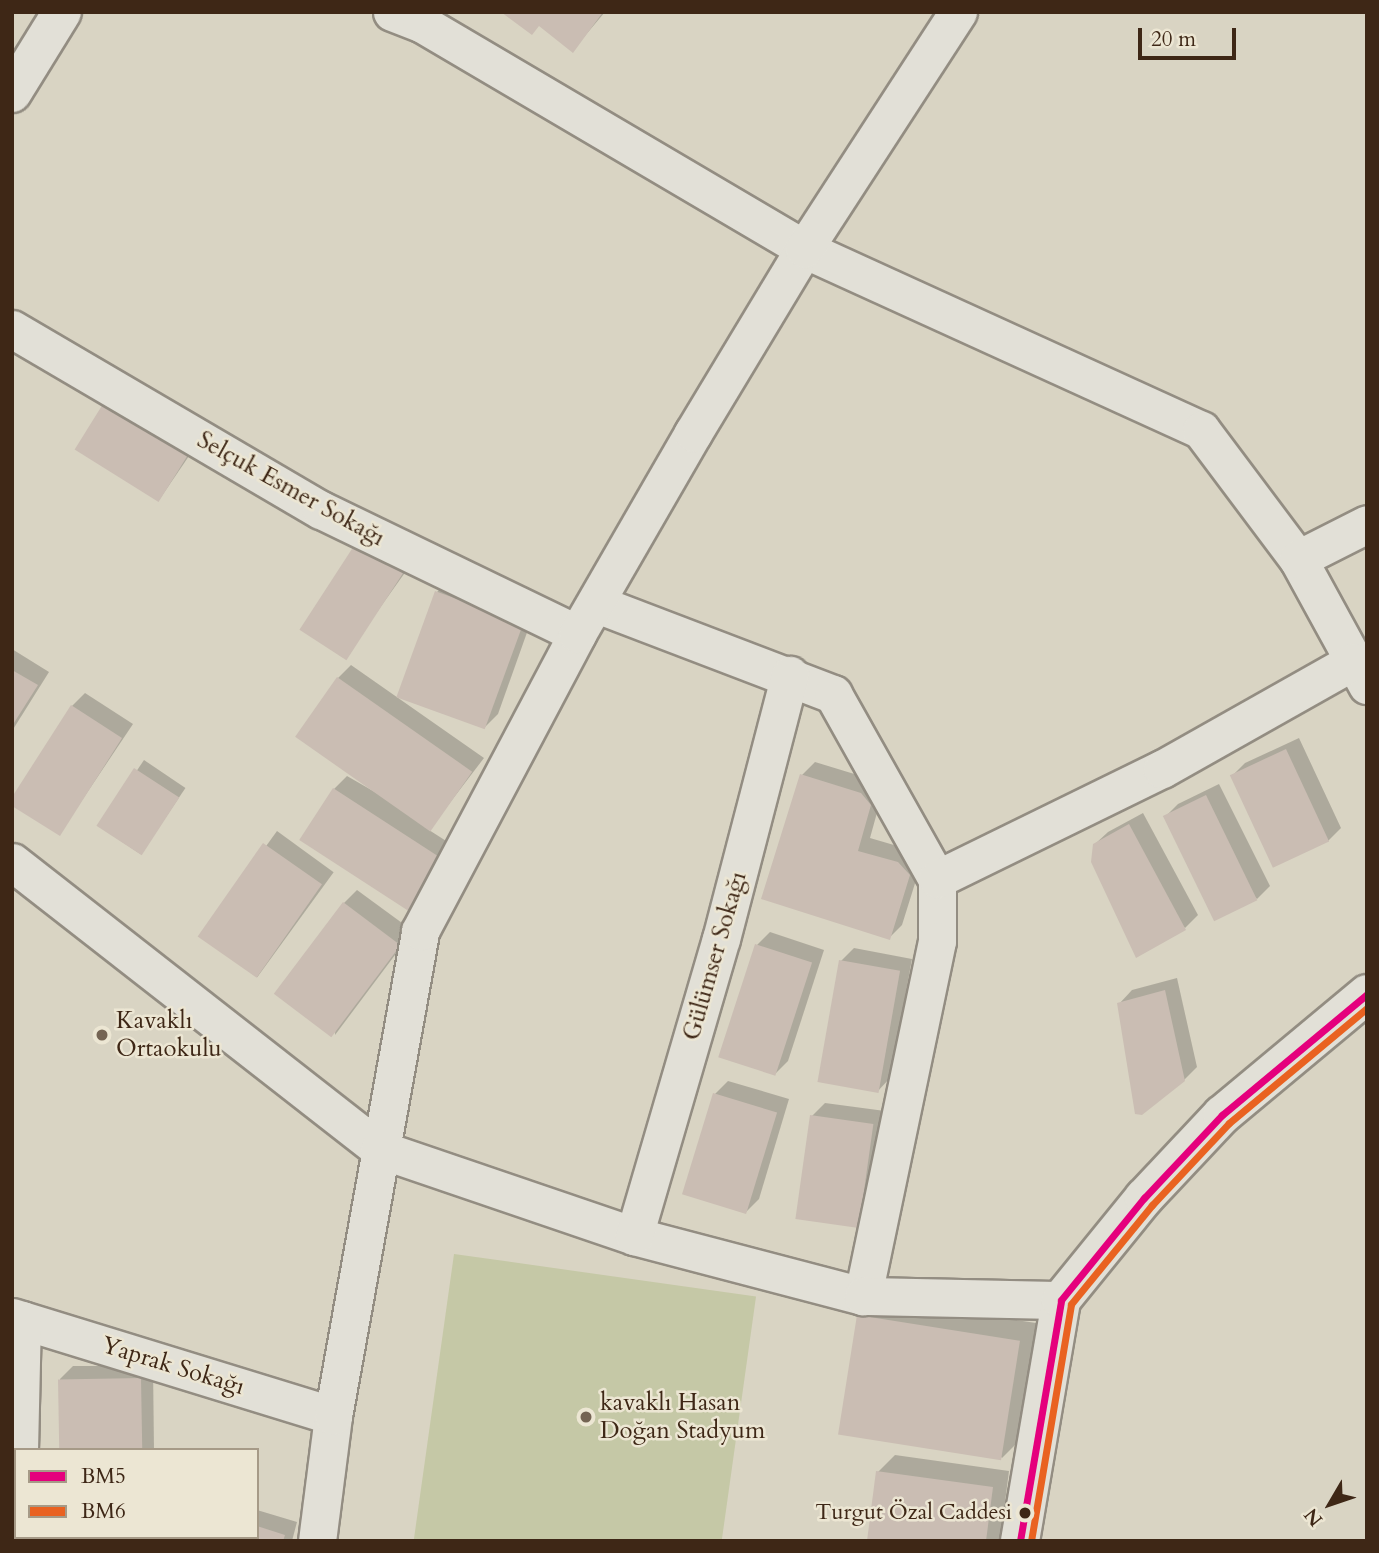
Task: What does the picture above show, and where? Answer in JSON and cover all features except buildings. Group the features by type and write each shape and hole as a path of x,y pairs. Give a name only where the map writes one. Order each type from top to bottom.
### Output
{"street":[{"path":"12,93 62,12"},
{"path":"392,12 421,23 804,249 1201,430 1298,559 1360,673 937,879"},
{"path":"317,1541 333,1416 419,931 577,634 804,249 958,12"},
{"name":"Selçuk Esmer Sokağı","path":"12,329 321,510 577,634"},
{"path":"1298,559 1367,524"},
{"path":"597,604 790,675 833,694 937,879 937,941 863,1296"},
{"name":"Gülümser Sokağı","path":"634,1236 721,939 790,675"},
{"path":"12,862 379,1149 634,1236 863,1296 1061,1300"},
{"path":"1020,1541 1061,1300 1144,1198 1222,1115 1367,994"},
{"path":"17,1318 19,1448"},
{"name":"Yaprak Sokağı","path":"17,1318 333,1416"}],"green space":[{"name":"kavaklı Hasan Doğan Stadyum","path":"454,1254 756,1296 722,1541 414,1540"}],"transit line":[{"name":"BM5","path":"1020,1541 1061,1300 1144,1198 1222,1115 1367,994"},
{"name":"BM6","path":"1031,1541 1071,1304 1152,1205 1229,1123 1367,1008"}],"place":[{"name":"Kavaklı Ortaokulu","path":"102,1035"},
{"name":"kavaklı Hasan Doğan Stadyum","path":"586,1417"},
{"name":"Turgut Özal Caddesi","path":"1025,1513"}]}
